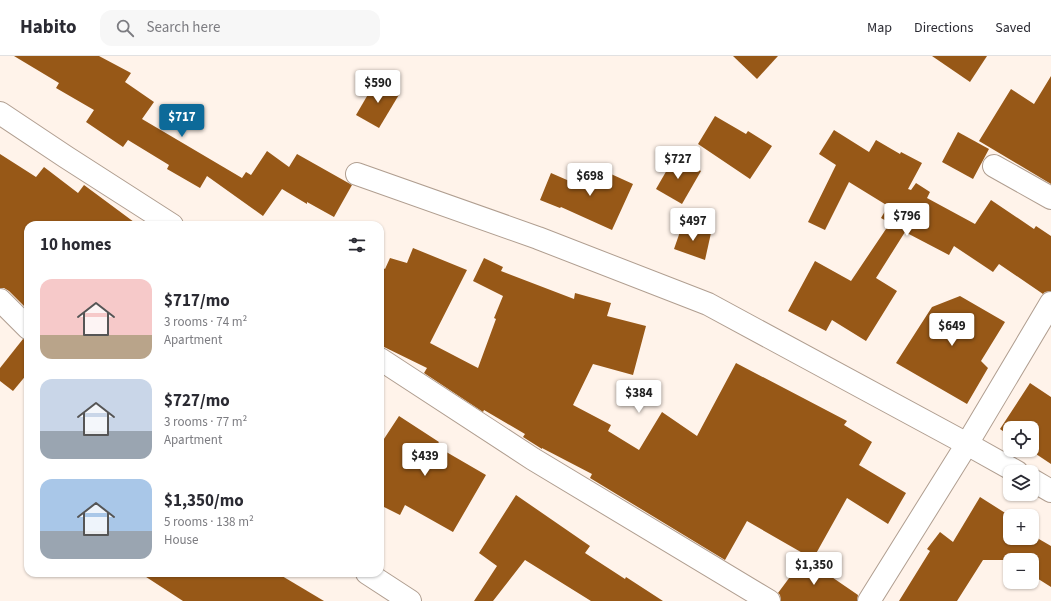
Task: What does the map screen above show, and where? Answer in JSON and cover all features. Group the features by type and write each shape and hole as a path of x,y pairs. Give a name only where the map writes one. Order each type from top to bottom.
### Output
{"street":[{"path":"0,113 166,221"},
{"path":"994,166 1051,198"},
{"path":"357,174 538,238 708,304 1004,465"},
{"path":"0,300 24,324"},
{"path":"869,601 967,444 1051,303"},
{"path":"384,362 534,459 769,601"},
{"path":"1039,484 1051,491"},
{"path":"373,577 410,601"}],"building":[{"path":"14,56 99,56 131,73 125,82 154,102 142,119 242,178 246,172 251,175 267,151 289,167 297,154 352,185 334,217 307,202 307,204 282,189 263,216 207,176 200,188 167,169 169,165 128,140 123,147 86,122 94,110 56,88 59,83"},
{"path":"733,56 778,56 757,79"},
{"path":"932,56 987,56 970,82"},
{"path":"1051,76 1051,184 979,141 1011,89 1034,104"},
{"path":"377,79 400,93 379,128 356,115"},
{"path":"715,116 746,134 748,131 772,146 750,179 698,144"},
{"path":"834,130 869,152 876,140 900,154 901,152 922,163 908,189 911,190 916,183 930,192 927,198 975,224 991,200 1034,229 1036,226 1051,236 1051,291 1043,294 999,264 993,272 954,246 949,255 905,232 876,278 897,291 866,341 832,320 826,331 788,311 815,261 851,281 890,223 881,218 888,206 849,182 825,230 808,222 836,165 819,154"},
{"path":"958,132 989,149 973,179 942,162"},
{"path":"0,154 36,177 44,167 78,193 84,185 133,221 24,221 24,306 9,291 4,288 0,288"},
{"path":"675,156 701,171 682,204 656,189"},
{"path":"600,169 633,184 612,230 561,207 560,208 540,200 551,173 590,190"},
{"path":"682,226 711,233 705,260 674,249"},
{"path":"413,248 467,270 430,343 478,368 496,319 494,318 503,296 473,281 484,258 503,267 501,271 574,299 575,293 611,303 607,316 646,326 633,375 593,364 573,405 611,425 608,431 639,450 662,412 697,436 736,363 847,421 844,425 872,442 859,465 906,493 888,524 847,498 813,559 747,521 725,560 590,478 592,474 542,449 523,437 525,434 484,410 483,412 424,373 427,368 384,347 384,268 390,258 407,263"},
{"path":"960,296 1005,322 981,361 988,368 967,404 896,363 932,307"},
{"path":"24,339 24,378 13,391 0,381 0,368"},
{"path":"1030,383 1051,397 1051,464 1039,456 1039,421 1005,421"},
{"path":"399,416 439,442 436,446 486,475 453,532 405,505 400,515 384,507 384,439"},
{"path":"1003,424 1003,431 1000,429"},
{"path":"516,495 590,546 585,553 663,601 591,601 525,560 493,601 474,601 497,566 479,553"},
{"path":"980,497 1003,512 1003,545 1039,545 1039,539 1051,546 1051,587 1039,579 1039,553 1003,553 1003,560 983,560 957,601 899,601 930,551 927,549 940,532 953,542"},
{"path":"804,558 858,595 857,601 781,601 778,593"},
{"path":"146,577 284,577 324,601 183,601"}]}
